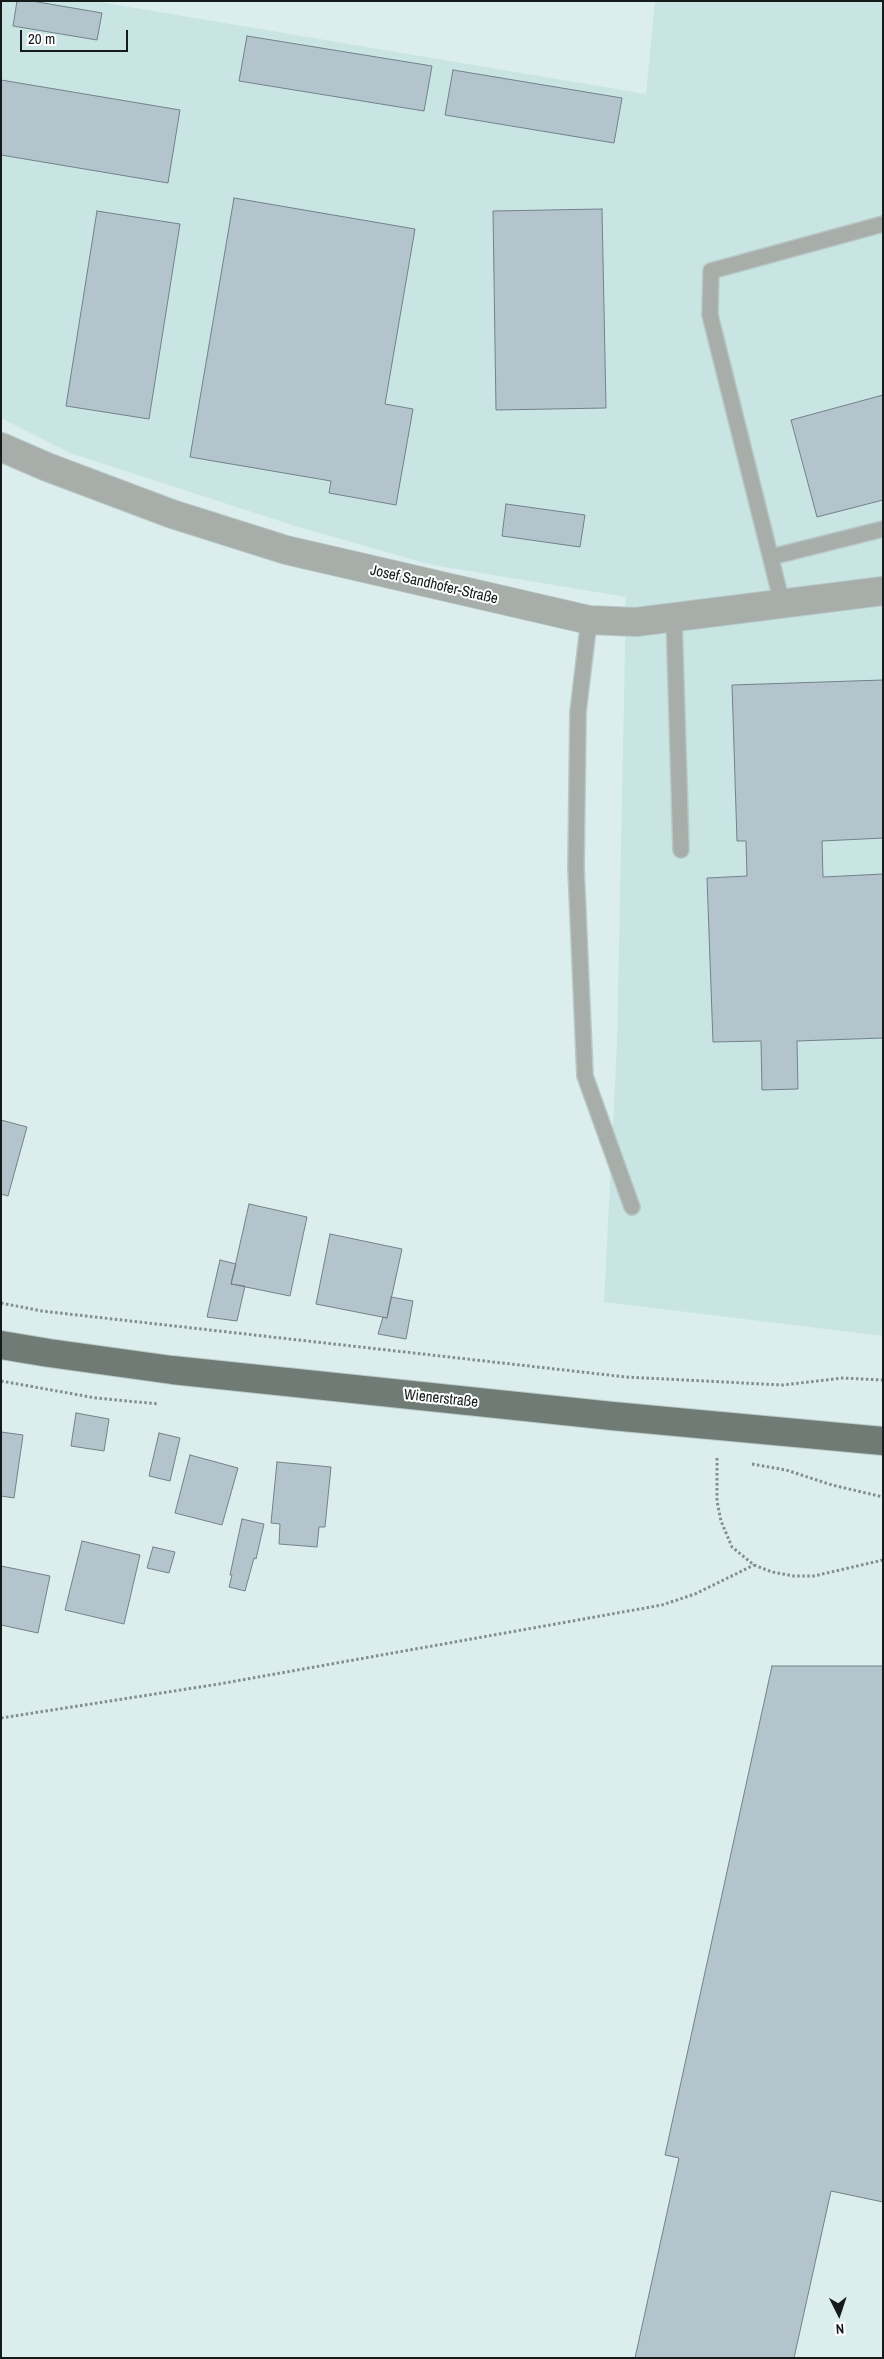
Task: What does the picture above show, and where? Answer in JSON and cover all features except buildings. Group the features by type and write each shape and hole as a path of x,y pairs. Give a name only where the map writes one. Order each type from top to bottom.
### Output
{"main road":[{"name":"Wienerstraße","path":"1,1344 172,1370 883,1442"}],"street":[{"name":"Josef Sandhofer-Straße","path":"1,447 47,467 172,514 286,550 590,620 636,622 883,591"}],"lane":[{"path":"782,603 710,315 711,271 883,224"},
{"path":"771,557 883,529"},
{"path":"674,618 681,850"},
{"path":"590,620 578,712 576,868 585,1076 632,1207"}],"path":[{"path":"1,1303 42,1311 626,1377 783,1385 843,1378 883,1380"},
{"path":"718,1426 718,1501 721,1521 732,1547 754,1565 772,1572 794,1576 814,1576 883,1560"},
{"path":"1,1718 219,1684 655,1606 695,1594 754,1565"}],"shaded area":[{"path":"1,1 94,1 646,94 655,1 883,1 883,1336 604,1302 617,1043 626,597 432,565 295,526 70,453 1,418"}]}
